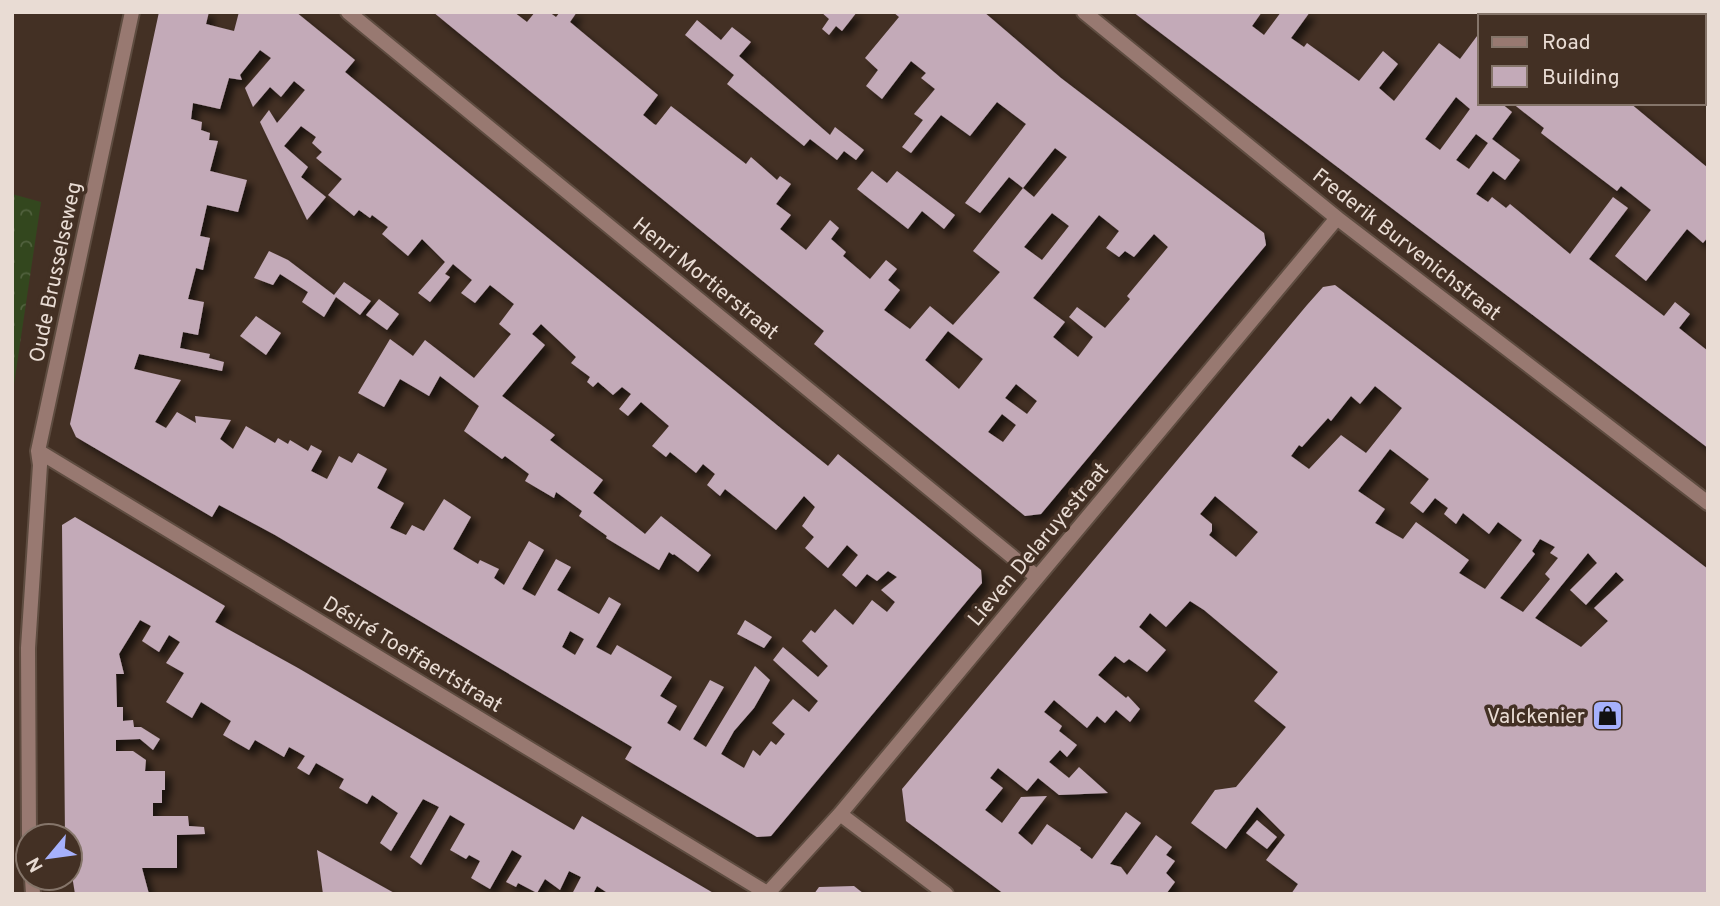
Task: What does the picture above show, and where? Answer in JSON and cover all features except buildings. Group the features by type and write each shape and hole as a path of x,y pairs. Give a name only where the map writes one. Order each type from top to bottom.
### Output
{"street":[{"name":"Oude Brusselseweg","path":"29,822 28,648 40,465 38,451 132,12"},
{"name":"Henri Mortierstraat","path":"348,12 1037,577"},
{"name":"Frederik Burvenichstraat","path":"1084,12 1337,218 1708,503"},
{"name":"Lieven Delaruyestraat","path":"767,893 840,814 1337,218"},
{"name":"Désiré Toeffaertstraat","path":"38,451 767,893"},
{"path":"840,814 946,894"}],"green space":[{"path":"12,194 41,202 12,398"}],"place":[{"name":"Valckenier","path":"1608,716"}]}
